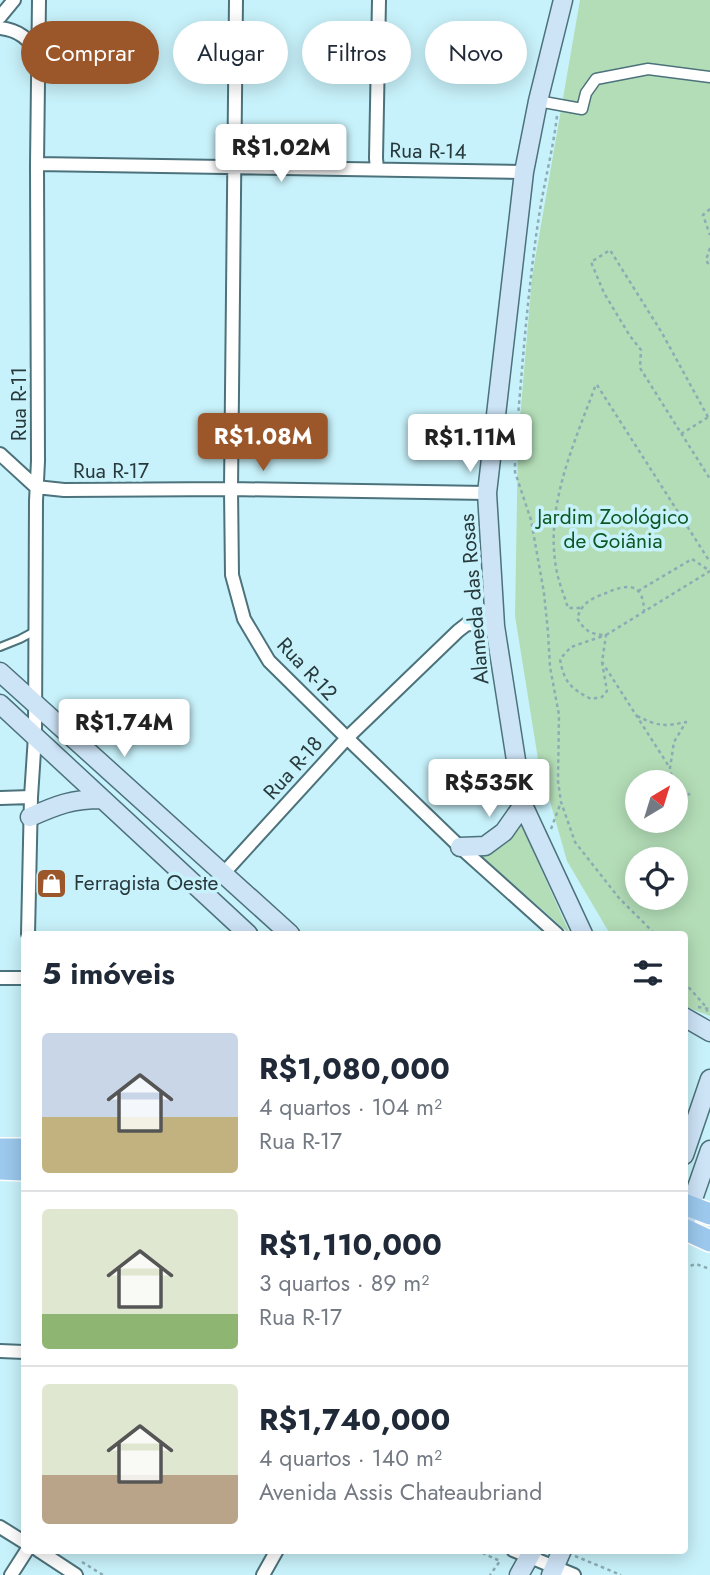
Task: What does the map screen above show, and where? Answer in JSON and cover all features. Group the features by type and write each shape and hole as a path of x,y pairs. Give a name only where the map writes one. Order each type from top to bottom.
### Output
{"main road":[{"name":"Alameda das Rosas","path":"563,0 524,172 487,493 495,626 523,805 582,931"},
{"path":"0,672 287,931"},
{"path":"0,704 245,931"},
{"path":"30,817 66,802 102,799"},
{"path":"460,847 485,846 504,832 523,805"},
{"path":"688,1019 708,1031"},
{"path":"688,1143 710,1079"},
{"path":"0,1149 21,1149"},
{"path":"688,1206 710,1150"},
{"path":"0,1169 21,1170"},
{"path":"688,1211 710,1214"},
{"path":"688,1231 710,1241"},
{"path":"519,1575 525,1554"},
{"path":"554,1571 569,1554"}],"street":[{"path":"0,17 14,0"},
{"name":"Rua R-11","path":"39,0 39,21"},
{"name":"Rua R-12","path":"236,0 232,575 244,619 269,661 460,847 554,931"},
{"path":"377,169 379,0"},
{"path":"0,28 21,34"},
{"path":"538,101 582,109 586,93 596,79 648,69 710,77"},
{"name":"Rua R-11","path":"28,931 30,817 35,736 38,84"},
{"name":"Rua R-14","path":"37,164 524,172"},
{"path":"0,454 36,487"},
{"name":"Rua R-17","path":"36,487 64,491 231,489 487,493"},
{"name":"Rua R-18","path":"222,874 347,738 458,631 467,624 495,626"},
{"path":"0,797 31,797"},
{"path":"0,978 21,978"},
{"path":"0,1351 21,1352"},
{"path":"0,1527 21,1540"},
{"path":"11,1575 24,1554"},
{"path":"44,1554 76,1575"},
{"path":"263,1575 275,1554"},
{"path":"527,1554 554,1571 574,1575"}],"lane":[{"path":"0,647 35,631"}],"path":[{"path":"558,106 539,214 528,301 515,472 531,520 544,593 550,667 559,715 558,781 561,802 575,842 619,898 652,931"},
{"path":"710,209 702,215 710,236"},
{"path":"710,248 706,260 710,267"},
{"path":"681,434 709,416 610,250 591,262 604,293 640,350 640,368 681,434 710,478"},
{"path":"581,608 568,608 558,576 555,546 556,505 569,457 596,384 710,562"},
{"path":"606,635 602,662 607,691 602,697 591,699 577,691 563,676 560,659 571,647 606,635 710,571 692,559 638,591"},
{"path":"606,635 593,635 577,618 581,608 594,598 618,587 632,587 641,593 644,599 644,612"},
{"path":"602,662 670,768"},
{"path":"637,716 654,724 667,726 686,722 674,741 670,768"},
{"path":"688,987 707,1008 708,1031"},
{"path":"688,1267 696,1264 710,1269"},
{"path":"485,1554 500,1561 491,1575"},
{"path":"569,1554 621,1575"},
{"path":"73,1557 103,1575"}],"green space":[{"name":"Jardim Zoológico de Goiânia","path":"580,0 710,0 710,1016 688,1008 688,931 608,931 567,861 538,759 515,616 518,442 532,277"},
{"path":"520,822 569,931 480,855 502,840"}],"place":[{"name":"Ferragista Oeste","path":"51,883"}]}
